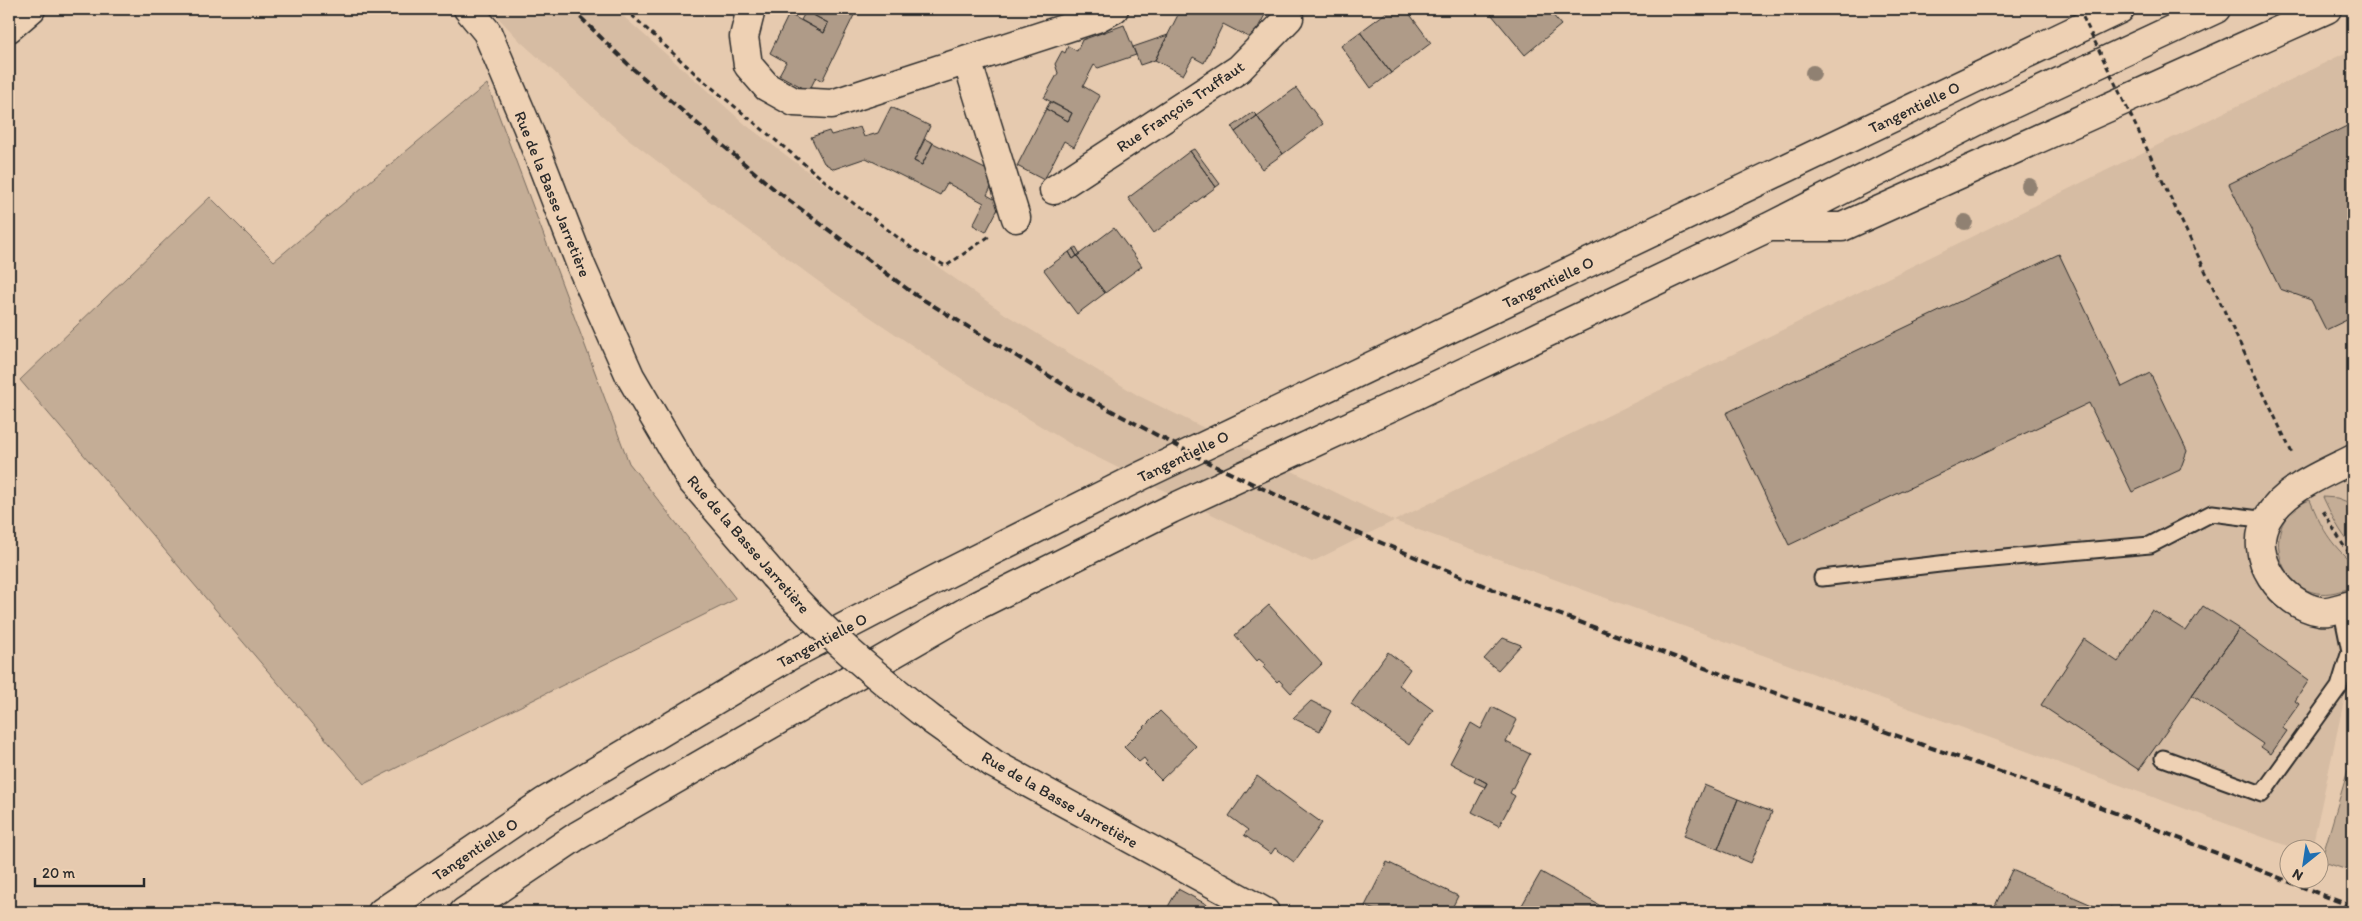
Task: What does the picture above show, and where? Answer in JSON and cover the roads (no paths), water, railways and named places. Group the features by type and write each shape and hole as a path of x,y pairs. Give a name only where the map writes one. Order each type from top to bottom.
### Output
{"main road":[{"path":"9,28 31,9"},
{"name":"Rue de la Basse Jarretière","path":"468,9 487,32 527,126 582,268 630,376 691,480 793,598 886,684 932,720 994,764 1265,912"},
{"path":"751,9 744,37 748,65 767,87 794,102 832,104 1097,18 1114,9"},
{"name":"Rue François Truffaut","path":"1054,190 1239,69 1290,18 1285,9"},
{"path":"2016,58 2075,9"},
{"path":"2016,58 2120,9"},
{"path":"464,912 578,836 976,606 1171,509 1396,405 1768,227 1989,115 2216,9"},
{"path":"1768,227 1842,227 2327,9"},
{"name":"Tangentielle O","path":"382,912 552,797 791,656 946,574 1141,476 2016,58"},
{"path":"967,60 1016,218"},
{"path":"2347,606 2321,612 2288,598 2267,572 2261,544 2266,520 2287,495 2353,459"}],"lane":[{"path":"1822,578 1948,563 2150,546 2212,513 2266,520"},
{"path":"2163,758 2262,794 2339,687 2350,651 2347,606"}],"railway":[{"path":"572,9 632,68 774,189 914,294 1069,388 1211,464 1348,529 1509,596 1724,675 2100,807 2353,907"}]}
